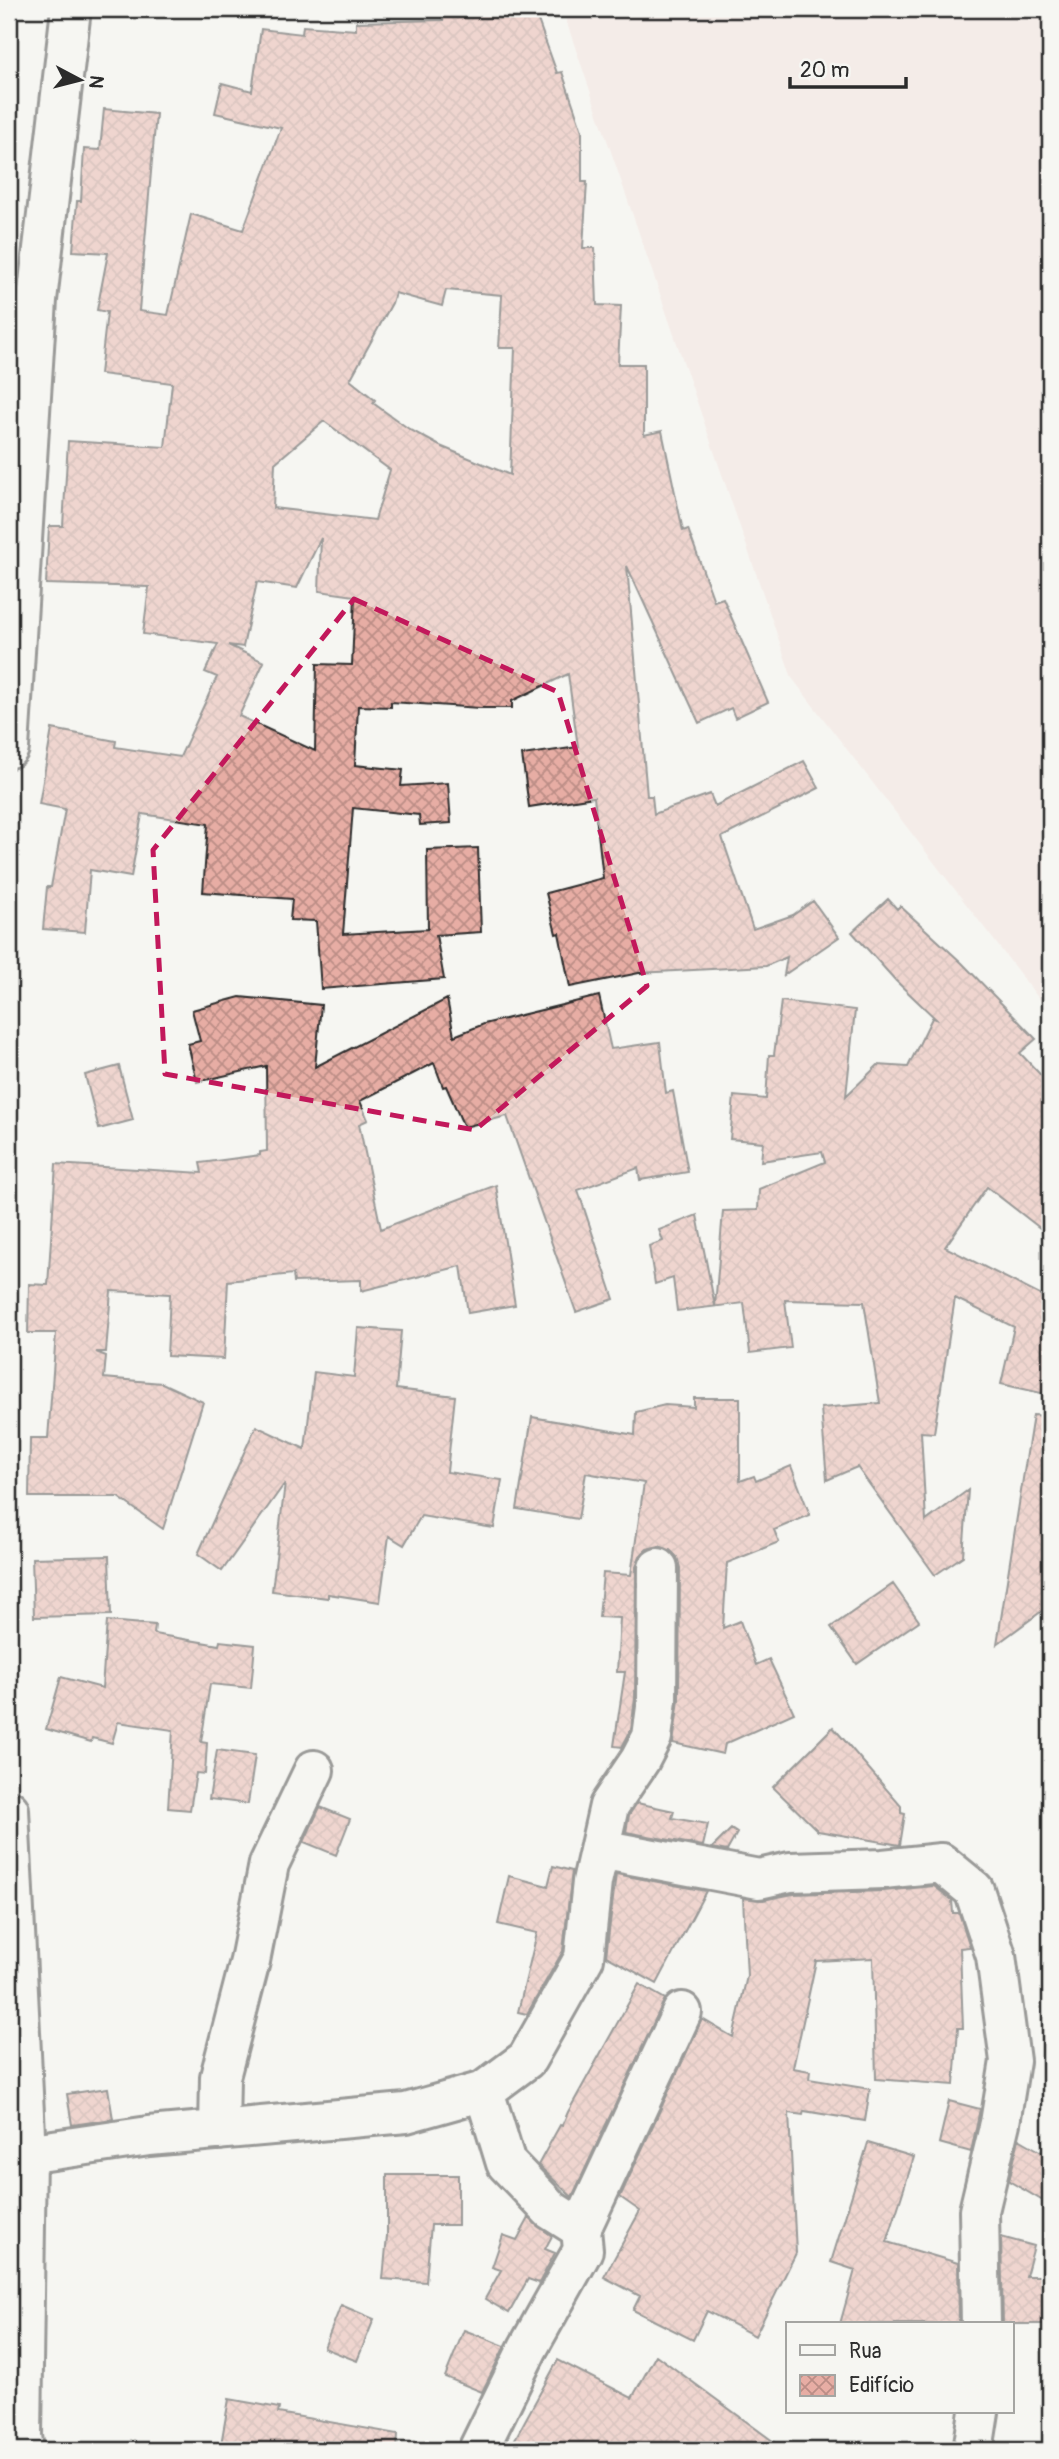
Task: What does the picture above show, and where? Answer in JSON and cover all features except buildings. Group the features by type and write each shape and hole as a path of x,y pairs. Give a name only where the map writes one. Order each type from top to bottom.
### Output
{"street":[{"path":"9,748 37,300 71,9"},
{"path":"26,2154 149,2136 406,2113 484,2091 527,2059 584,1958 592,1882 609,1806 652,1737 657,1700 658,1568"},
{"path":"219,2130 220,2077 250,1961 269,1864 314,1770"},
{"path":"9,1810 26,2154 21,2446"},
{"path":"600,1849 759,1879 790,1872 941,1864 974,1890 996,1956 1010,2061 1000,2123 979,2211 981,2322"},
{"path":"478,2450 528,2348 583,2250 581,2230 682,2012"},
{"path":"484,2091 506,2163 551,2210 581,2230"},
{"path":"973,2450 979,2414"}],"highlighted area":[{"path":"354,599 558,692 647,986 475,1130 165,1074 153,850"}],"shaded area":[{"path":"562,9 1050,9 1050,1013 792,678"}]}
